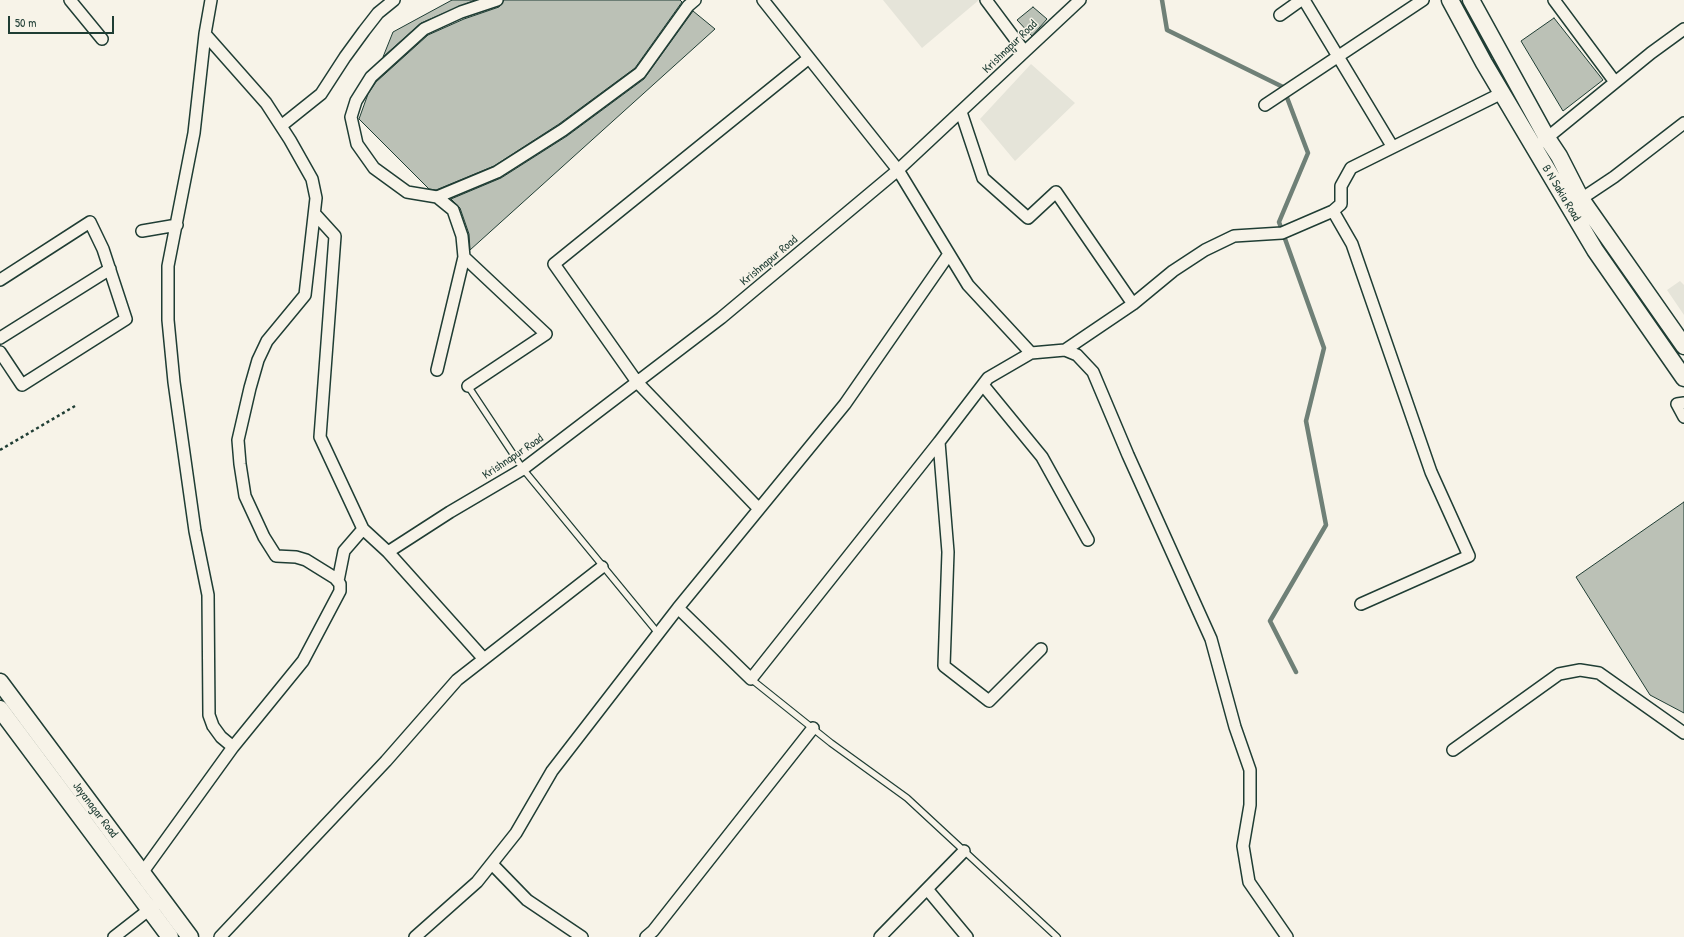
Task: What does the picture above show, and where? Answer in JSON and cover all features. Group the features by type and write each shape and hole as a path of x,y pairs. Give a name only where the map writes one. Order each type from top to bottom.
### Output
{"main road":[{"name":"B N Sakia Road","path":"1450,0 1502,93 1541,143 1559,156 1581,199 1684,346"},
{"name":"B N Sakia Road","path":"1471,0 1595,250 1684,378"},
{"name":"Jayanagar Road","path":"0,682 142,873 170,937"},
{"name":"Jayanagar Road","path":"0,709 155,904 190,937"}],"street":[{"path":"70,0 102,39"},
{"path":"211,0 205,34 194,133 168,266 168,320 174,382 195,531 208,595 209,715 213,726 233,747"},
{"path":"281,126 322,94 345,57 378,13 394,0"},
{"path":"437,370 464,257 462,236 453,210 438,197 407,192 374,168 357,144 351,117 356,101 371,77 424,29 461,12 497,0"},
{"path":"763,0 898,170 968,285 1031,353"},
{"path":"986,0 1024,51"},
{"name":"Krishnapur Road","path":"388,552 450,512 523,469 721,318 898,170 1080,0"},
{"path":"1280,15 1303,0 1392,146"},
{"path":"1265,105 1423,0"},
{"path":"1554,0 1615,82"},
{"path":"438,197 497,172 563,130 640,73 688,2"},
{"path":"1541,143 1615,82 1684,29"},
{"path":"205,34 266,102 312,179 316,198 305,295 267,340 258,360 238,440 245,496 272,550 279,557 296,557 306,560 338,582"},
{"path":"758,509 637,382 554,264 809,58"},
{"path":"1065,350 1133,304 1173,271 1205,250 1234,236 1282,233 1333,211 1342,204 1341,186 1351,168 1392,146 1465,113 1502,93"},
{"path":"961,112 983,178 1028,218 1056,192 1133,304"},
{"path":"1581,199 1614,177 1684,123"},
{"path":"1333,211 1352,244 1431,472 1469,556 1361,604"},
{"path":"315,214 335,236 320,438 363,529 388,552 484,659"},
{"path":"0,280 90,222 110,269 126,319 22,385 0,352"},
{"path":"142,231 176,225"},
{"path":"415,937 477,882 492,864 516,833 552,771 658,633 845,404 950,254"},
{"path":"464,257 546,334 468,386"},
{"path":"0,338 110,269"},
{"path":"678,608 752,679 988,378 1031,353 1065,350 1077,355 1093,372 1128,455 1211,639 1235,728 1250,770 1250,805 1243,846 1249,882 1286,937"},
{"path":"983,385 1042,457 1088,540"},
{"path":"1684,403 1677,404 1684,417"},
{"path":"939,442 948,552 944,666 989,701 1041,649"},
{"path":"142,873 233,747 303,661 340,591 340,584 338,582 344,551 363,529"},
{"path":"220,937 386,761 457,680 602,566"},
{"path":"1453,750 1559,674 1580,670 1599,673 1684,733"},
{"path":"646,937 653,931 813,728"},
{"path":"880,937 964,851"},
{"path":"492,864 526,900 582,937"},
{"path":"927,889 967,937"},
{"path":"114,937 155,904"}],"lane":[{"path":"468,386 523,469 658,633"},
{"path":"752,679 813,728 907,798 1057,937"}],"path":[{"path":"0,450 75,406"}],"shaded area":[{"path":"883,0 979,0 922,48"},
{"path":"1031,64 1075,103 1015,161 980,119"},
{"path":"1680,281 1684,285 1684,315 1667,290"}],"building":[{"path":"452,0 475,0 421,23 383,57 393,32"},
{"path":"504,0 680,0 682,2 635,68 559,124 494,166 436,190 429,189 359,119 368,94 376,82 428,35 464,19 499,7"},
{"path":"1033,7 1047,19 1032,36 1017,20"},
{"path":"693,11 715,29 470,250 469,234 460,208 451,199 501,178 567,136 644,79"},
{"path":"1554,18 1603,80 1563,111 1521,41"},
{"path":"1684,502 1684,713 1650,695 1576,577"}],"waterway":[{"path":"1162,0 1167,30 1283,87 1308,153 1279,222 1324,348 1306,421 1326,525 1270,621 1296,672"}]}
